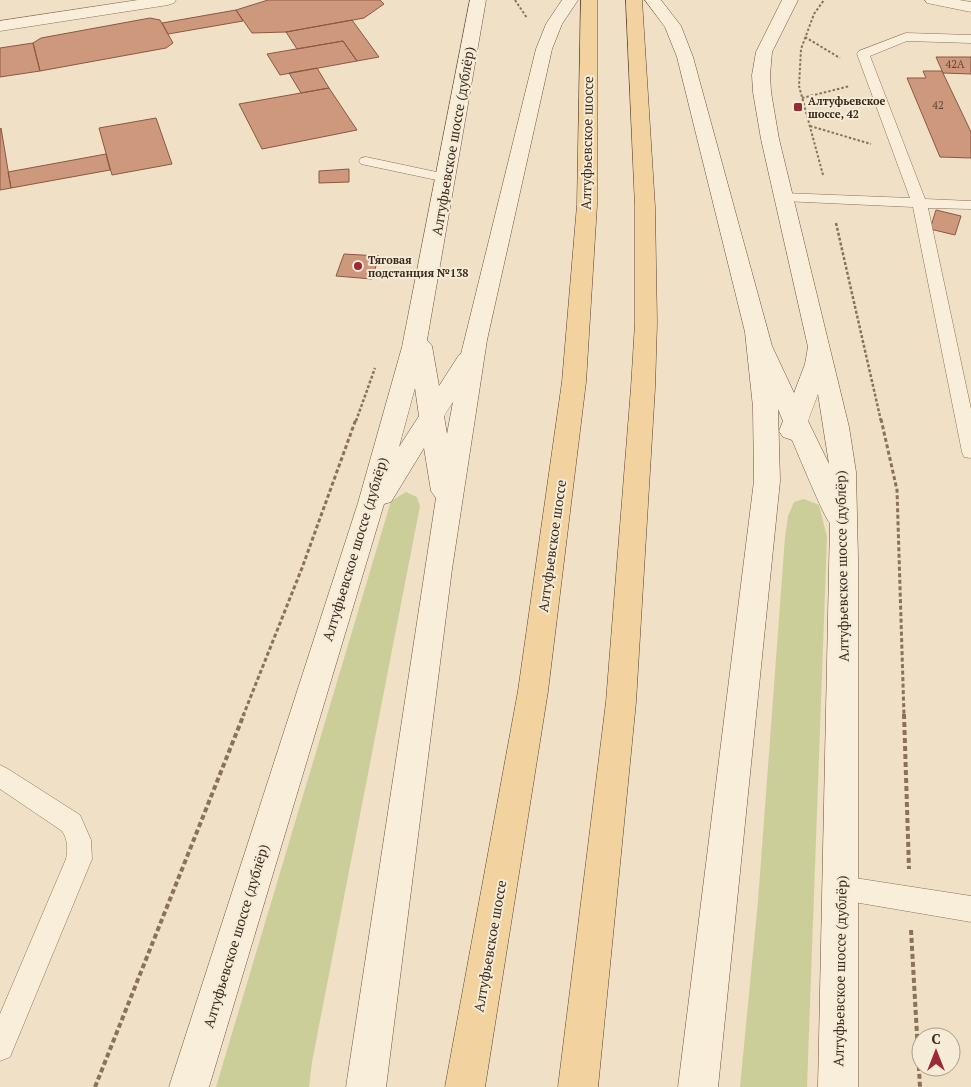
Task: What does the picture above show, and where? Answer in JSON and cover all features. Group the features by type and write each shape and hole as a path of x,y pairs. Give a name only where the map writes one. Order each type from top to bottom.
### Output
{"main road":[{"path":"0,26 168,0"},
{"name":"Алтуфьевское шоссе (дублёр)","path":"189,1087 355,554 420,322 478,0"},
{"path":"366,1087 446,527 475,340 544,49 554,24 570,0"},
{"name":"Алтуфьевское шоссе","path":"465,1087 533,691 574,382 581,309 587,205 589,0"},
{"path":"578,1087 622,702 643,388 646,323 645,207 634,0"},
{"path":"653,0 673,26 686,57 756,333 761,361 767,438 767,481 764,513 698,1087"},
{"path":"933,0 971,7"},
{"name":"Алтуфьевское шоссе (дублёр)","path":"788,6 764,52 761,75 766,122 833,404 842,472 844,559 842,888 838,1087"},
{"path":"420,322 420,359 446,509 446,527"},
{"path":"756,333 765,359 834,504 843,537 844,559"},
{"path":"764,513 770,491 817,364 818,338"},
{"path":"355,554 386,488 463,368 475,340"}],"lane":[{"path":"971,39 906,38 863,54 920,204 971,452"},
{"path":"366,162 446,178"},
{"path":"783,197 971,205"},
{"path":"0,776 71,823 78,833 81,844 79,858 0,1047"},
{"path":"842,888 971,909"}],"path":[{"path":"515,0 531,23"},
{"path":"788,6 806,38 872,78"},
{"path":"802,98 872,78"},
{"path":"810,126 901,153"},
{"path":"95,1087 298,578 375,366"},
{"path":"910,899 920,1087"}],"green space":[{"path":"406,492 417,497 420,506 312,1062 309,1087 216,1087 391,501"},
{"path":"804,499 819,505 827,537 807,1087 740,1087 758,901 785,537 788,516 794,502"}],"building":[{"path":"268,0 380,0 384,4 364,18 286,32 252,33 236,10"},
{"path":"236,10 243,21 168,34 162,23"},
{"path":"150,18 160,20 173,43 166,48 40,71 33,43 41,38"},
{"path":"352,20 379,57 357,61 343,41 297,49 286,32"},
{"path":"343,41 357,61 280,75 267,54"},
{"path":"33,43 40,71 0,77 0,48"},
{"path":"936,57 971,57 971,74 943,73"},
{"path":"317,68 329,88 301,93 289,73"},
{"path":"923,71 942,71 971,132 971,158 940,157 907,78 926,78"},
{"path":"329,88 357,130 262,149 239,104"},
{"path":"156,118 172,164 112,175 99,128"},
{"path":"0,129 11,188 0,190"},
{"path":"106,154 110,170 11,188 8,172"},
{"path":"349,169 349,182 319,183 319,171"},
{"path":"936,210 961,216 955,235 930,229"},
{"name":"Тяговая подстанция №138","path":"344,254 379,256 372,279 336,276"}],"place":[{"name":"Алтуфьевское шоссе, 42","path":"798,107"},
{"name":"Тяговая подстанция №138","path":"358,266"}]}
